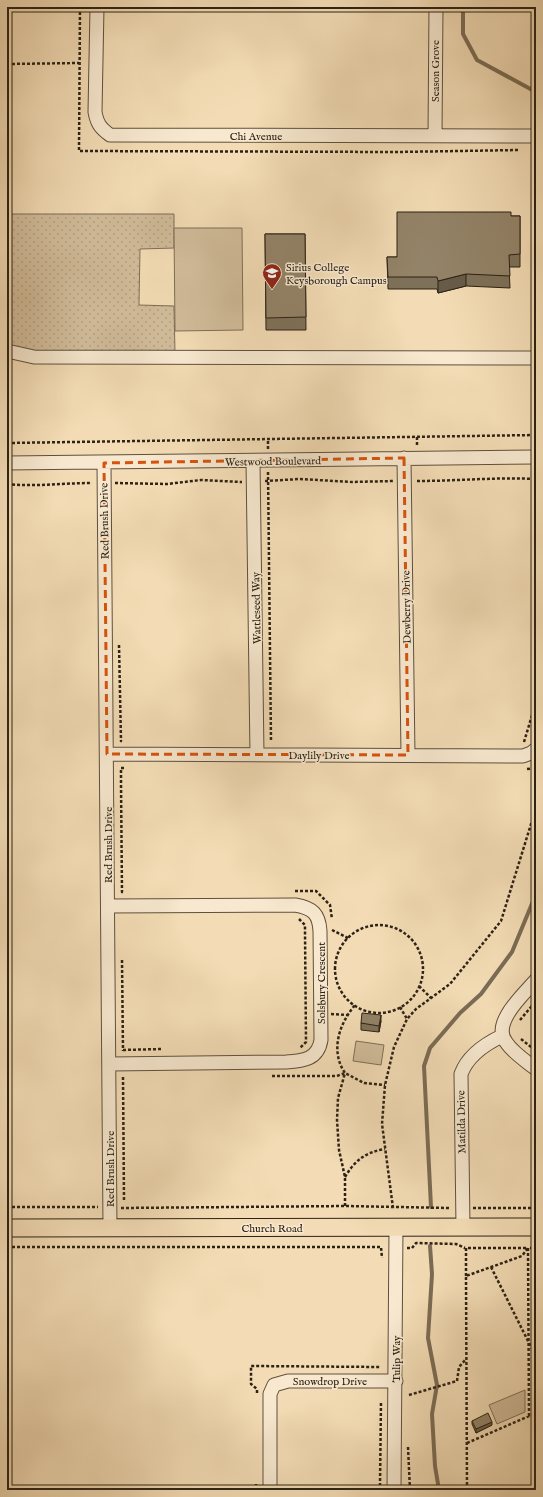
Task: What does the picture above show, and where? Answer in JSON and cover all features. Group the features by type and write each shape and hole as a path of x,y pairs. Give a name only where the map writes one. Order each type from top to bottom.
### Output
{"main road":[{"name":"Church Road","path":"7,1228 536,1227"}],"street":[{"name":"Chi Avenue","path":"97,7 94,112 100,128 110,135 536,136"},
{"name":"Season Grove","path":"435,136 436,7"},
{"path":"7,351 34,357 536,358"},
{"name":"Westwood Boulevard","path":"8,464 536,457"},
{"name":"Dewberry Drive","path":"404,458 408,755"},
{"name":"Wattleseed Way","path":"253,461 257,755"},
{"name":"Red Brush Drive","path":"104,463 110,1064 110,1228"},
{"name":"Daylily Drive","path":"107,754 523,756 531,748"},
{"name":"Solsbury Crescent","path":"108,906 296,905 312,909 317,914 320,931 321,1040 318,1051 314,1055 304,1060 286,1062 123,1070 110,1064"},
{"path":"536,980 505,1017 501,1029 502,1036 508,1045 536,1069"},
{"name":"Matilda Drive","path":"463,1227 461,1074 469,1060 478,1050 502,1036"},
{"name":"Tulip Way","path":"394,1490 396,1227"},
{"name":"Snowdrop Drive","path":"270,1490 270,1394 274,1386 288,1381 396,1381"}],"path":[{"path":"7,64 79,63"},
{"path":"7,442 536,435"},
{"path":"268,439 271,742"},
{"path":"7,484 38,486 62,483 167,484 202,480 268,481 300,479 352,482 457,481 504,477 536,479"},
{"path":"531,748 536,702"},
{"path":"122,906 121,768 129,768"},
{"path":"524,769 536,768"},
{"path":"7,1207 124,1208 346,1206 393,1208 382,1124 385,1085 394,1047 407,1019 416,1009 450,984 501,920 536,808"},
{"path":"292,891 316,891 331,907 332,931 348,938"},
{"path":"122,892 130,892"},
{"path":"298,918 305,924 306,1042 299,1049"},
{"path":"372,925 385,925 398,929 409,936 418,947 422,960 423,973 419,986 412,998 400,1007 389,1011 378,1012 366,1010 355,1005 342,991 336,973 338,954 348,938 359,930 372,925"},
{"path":"122,958 124,1208"},
{"path":"419,986 431,998"},
{"path":"516,1025 536,1001"},
{"path":"355,1005 347,1015 338,1036 339,1061 345,1073 364,1083 385,1085"},
{"path":"400,1007 407,1019"},
{"path":"516,1035 536,1051"},
{"path":"123,1050 163,1049"},
{"path":"123,1070 131,1077"},
{"path":"266,1076 337,1076 345,1073"},
{"path":"345,1073 338,1098 337,1120 339,1150 345,1177 346,1206"},
{"path":"345,1177 352,1165 363,1156 385,1149"},
{"path":"7,1247 412,1248 416,1243 456,1244 466,1248 536,1248"},
{"path":"381,1247 382,1265"},
{"path":"466,1248 467,1490"},
{"path":"466,1276 522,1256 528,1248"},
{"path":"528,1248 529,1416"},
{"path":"491,1267 536,1357"},
{"path":"380,1490 381,1359"},
{"path":"409,1395 457,1381 460,1367 466,1359"},
{"path":"257,1394 257,1389 251,1384 250,1366 381,1367"},
{"path":"467,1443 536,1413"},
{"path":"256,1482 256,1490"}],"highlighted area":[{"path":"404,458 408,755 107,754 104,463"}],"shaded area":[{"path":"7,214 174,214 174,248 140,249 139,305 174,306 175,353 32,351 7,344"},
{"path":"174,228 242,228 243,330 175,331"},
{"path":"356,1041 384,1045 381,1065 353,1061"},
{"path":"525,1390 525,1412 497,1424 489,1405"}],"building":[{"path":"397,212 511,212 511,216 520,216 520,254 509,255 510,276 466,274 438,281 437,277 388,277 387,257 397,257"},
{"path":"265,234 305,234 306,317 266,318"},
{"path":"362,1013 381,1015 379,1026 361,1023"},
{"path":"488,1413 492,1422 476,1429 472,1421"}],"waterway":[{"path":"463,7 463,34 477,60 536,92"},
{"path":"431,1207 424,1066 430,1048 460,1013 481,994 512,952 536,894"},
{"path":"430,1246 432,1274 428,1338 437,1385 432,1414 435,1466 439,1490"}],"place":[{"name":"Sirius College Keysborough Campus","path":"272,290"}]}
